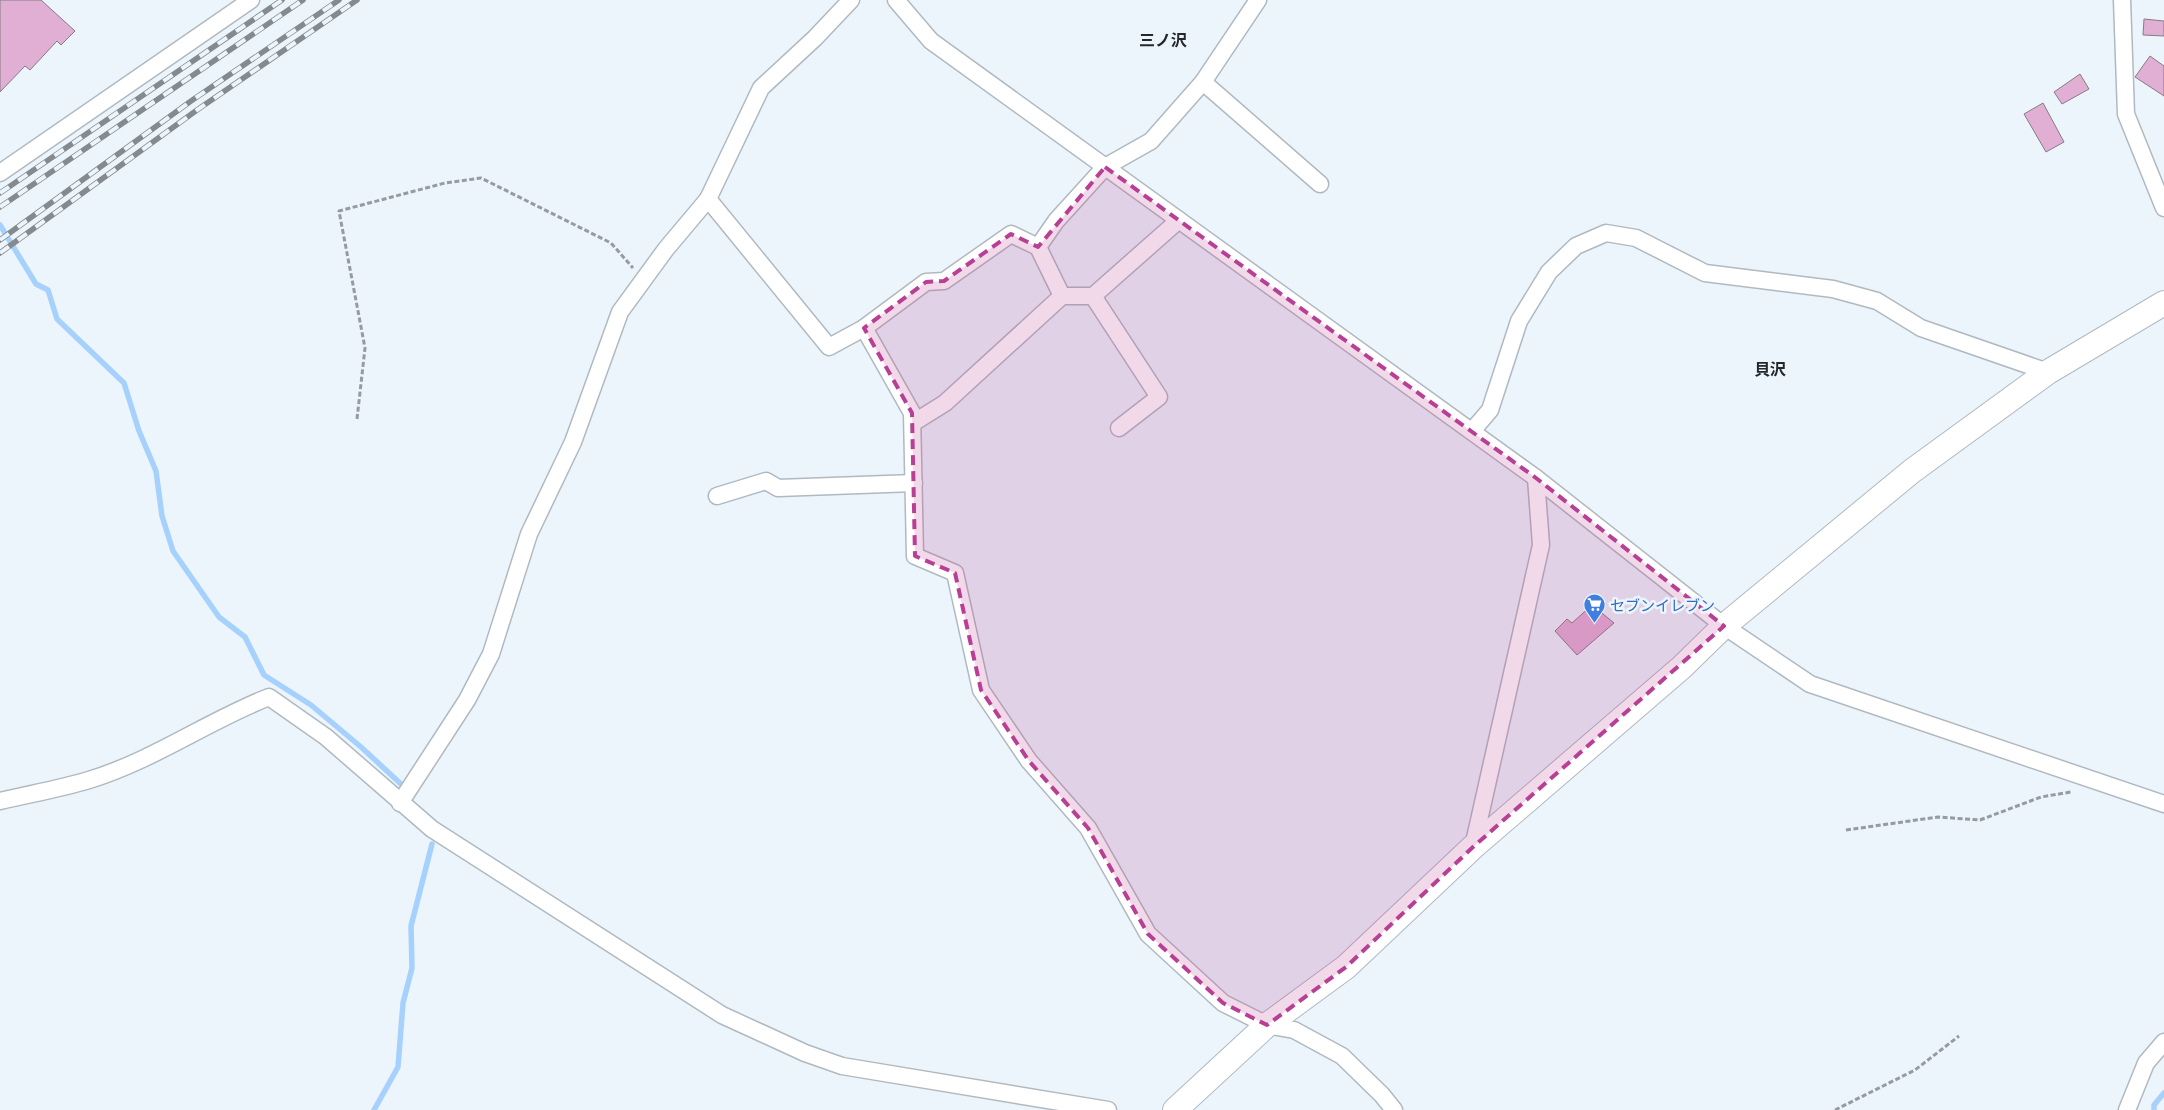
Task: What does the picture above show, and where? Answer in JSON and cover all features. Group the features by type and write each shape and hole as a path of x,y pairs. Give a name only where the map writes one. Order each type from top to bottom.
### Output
{"street":[{"path":"0,173 251,0"},
{"path":"400,803 467,700 491,654 528,534 573,442 620,312 708,199 761,88 815,38 851,0"},
{"path":"896,0 931,41 1472,431 1536,478 1724,626 1810,684 2164,804"},
{"path":"1038,247 1056,222 1105,167 1151,141 1203,82 1258,0"},
{"path":"2122,0 2126,114 2164,208"},
{"path":"1203,82 1320,184"},
{"path":"708,199 829,347 864,328 926,282 944,281 1011,234 1038,247 1062,296"},
{"path":"913,423 945,403 1062,296 1093,296 1179,220"},
{"path":"1472,431 1490,410 1519,321 1549,272 1576,246 1606,233 1636,238 1705,273 1832,289 1877,301 1921,328 2048,372"},
{"path":"1093,296 1159,397 1119,428"},
{"path":"1175,1110 1267,1025 1346,967 1473,847 1682,668 1724,626 1912,471 2048,372 2164,303"},
{"path":"864,328 912,414 916,556 955,573 981,690 1030,762 1088,828 1148,934 1224,1003 1267,1025 1294,1030 1342,1056 1382,1095 1394,1110"},
{"path":"1473,847 1541,545 1536,478"},
{"path":"717,496 766,481 778,488 914,483"},
{"path":"0,801 90,780 150,755 249,705 270,697 326,737 432,829 722,1015 805,1053 842,1066 1108,1110"},
{"path":"2127,1110 2146,1063 2164,1042"}],"path":[{"path":"358,419 365,348 339,211 445,183 482,178 611,243 644,279"},
{"path":"1846,830 1938,817 1980,820 2041,797 2086,790 2095,780"},
{"path":"1835,1110 1915,1070 1959,1036"}],"highlighted area":[{"path":"1105,167 1536,478 1724,626 1473,847 1346,967 1267,1025 1223,1003 1148,934 1088,828 1029,761 981,690 955,573 915,556 912,413 864,328 926,282 944,281 1011,234 1038,247"}],"building":[{"path":"0,0 41,0 75,31 61,45 57,41 30,70 25,66 0,92"},
{"path":"2144,19 2164,21 2164,36 2143,35"},
{"path":"2150,56 2164,66 2164,96 2135,77"},
{"path":"2080,74 2089,89 2062,104 2054,92"},
{"path":"2043,103 2064,142 2046,152 2024,114"},
{"path":"1592,605 1614,623 1577,655 1555,631 1567,619 1572,623"}],"waterway":[{"path":"0,225 36,284 48,290 57,319 124,383 139,431 156,471 162,516 173,551 219,617 245,637 264,675 311,705 402,785"},
{"path":"374,1110 398,1067 403,1003 412,968 411,926 432,844"},
{"path":"2154,1110 2154,1105 2164,1093"}],"railway":[{"path":"0,193 282,0"},
{"path":"0,207 303,0"},
{"path":"0,240 191,101 339,0"},
{"path":"0,253 197,110 357,0"}],"place":[{"name":"セブンイレブン","path":"1594,624"}],"district":[{"name":"三ノ沢","path":"1163,40"},
{"name":"貝沢","path":"1770,369"}]}
